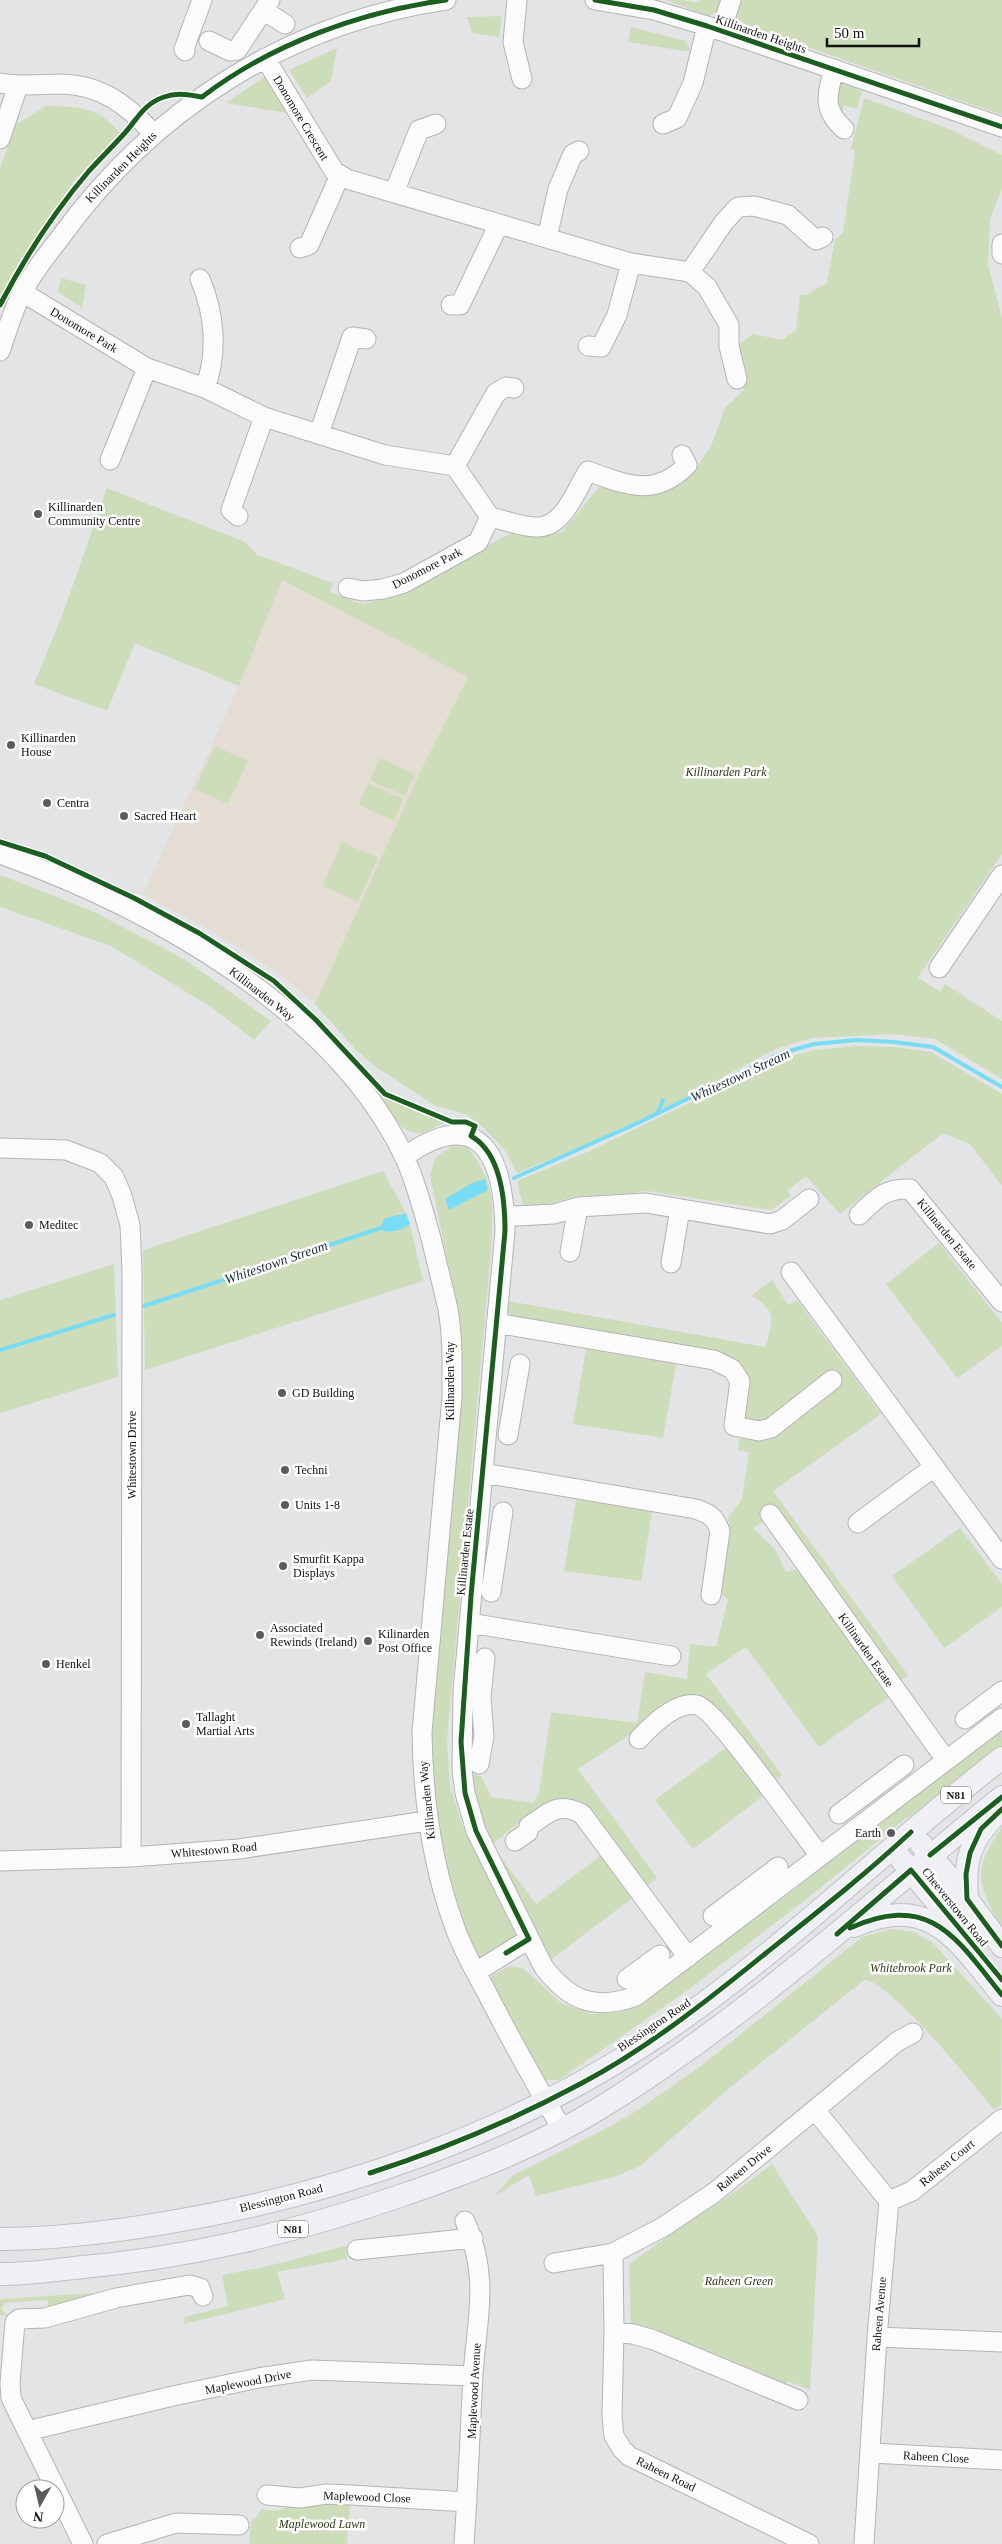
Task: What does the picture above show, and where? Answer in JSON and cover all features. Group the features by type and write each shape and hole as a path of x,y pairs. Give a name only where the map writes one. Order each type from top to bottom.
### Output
{"main road":[{"name":"Blessington Road","path":"0,2240 117,2230 258,2205 379,2170 438,2148 546,2102 608,2068 702,2004 1002,1758"},
{"name":"N81","path":"3,2275 131,2263 196,2253 261,2239 430,2186 504,2158 598,2110 722,2024 837,1934 911,1870 1002,1797"},
{"path":"967,1899 966,1874 972,1846 981,1829 1002,1809"},
{"name":"Cheeverstown Road","path":"911,1832 967,1899 1002,1946"},
{"name":"Cheeverstown Road","path":"893,1848 1002,1980"},
{"path":"837,1934 873,1918 892,1914 919,1917 945,1929 1002,1995"}],"street":[{"path":"185,51 184,49 202,0"},
{"name":"Killinarden Heights","path":"0,351 22,292 85,203 153,133 233,75 316,34 392,5 446,0"},
{"path":"517,0 514,42 522,79"},
{"name":"Killinarden Heights","path":"595,0 654,10 1002,127"},
{"path":"714,29 731,0"},
{"path":"209,41 230,51 237,50 267,5 285,24"},
{"name":"Killinarden Heights","path":"662,124 677,118 714,29"},
{"name":"Donomore Crescent","path":"265,58 334,172 347,179 631,263 690,272"},
{"path":"834,69 827,95 828,103 835,121 844,129"},
{"path":"0,139 9,84 62,84 96,89 118,100 153,133"},
{"path":"394,193 419,130 436,124"},
{"path":"546,238 558,189 573,154 578,151"},
{"path":"300,248 309,245 340,175"},
{"path":"737,380 729,346 729,326 707,287 690,272 724,222 738,207 754,206 788,215 816,240 823,237"},
{"path":"451,305 460,304 499,224"},
{"path":"1002,244 1002,254"},
{"path":"588,346 601,347 616,315 631,263"},
{"path":"200,279 205,290 215,346 213,365 205,388"},
{"name":"Donomore Park","path":"22,292 147,368 205,388 264,417 385,455 455,466"},
{"path":"319,434 352,337 366,339"},
{"path":"110,460 147,368"},
{"path":"514,388 506,387 496,393 455,466 490,517 538,527 553,525 562,515 588,471 619,482 650,487 674,478 687,465 682,456"},
{"path":"238,516 231,510 264,417"},
{"name":"Donomore Park","path":"348,588 363,591 383,589 404,583 478,542 490,517"},
{"name":"Killinarden Way","path":"0,854 82,886 148,920 215,959 282,1007 360,1085 404,1157 418,1191 439,1273 448,1311 452,1353 452,1407 422,1732 422,1781 427,1821 439,1878 454,1927 515,2048 546,2102"},
{"path":"939,968 1002,875"},
{"name":"Killinarden Estate","path":"404,1157 436,1138 447,1135 471,1136 482,1142 490,1154 495,1168 505,1214 462,1714 462,1770 470,1813 476,1831 543,1966 554,1981 571,1994 598,2004 611,2003 636,1996 637,1980 660,1955"},
{"name":"Whitestown Drive","path":"0,1148 66,1150 100,1163 114,1177 130,1225 132,1271 131,1857"},
{"name":"Killinarden Estate","path":"859,1215 878,1196 893,1189 910,1189 1002,1302"},
{"path":"505,1214 516,1216 554,1214 578,1207 646,1202 770,1224 782,1220 809,1199"},
{"path":"570,1252 578,1207"},
{"path":"671,1263 680,1209"},
{"path":"791,1272 1002,1559"},
{"path":"496,1323 714,1360 732,1369 740,1382 734,1426 759,1431 771,1428 832,1380"},
{"path":"508,1435 520,1364"},
{"path":"488,1408 512,1412"},
{"path":"858,1523 934,1467"},
{"path":"483,1473 696,1509 710,1514 717,1521 720,1531 711,1594"},
{"path":"491,1592 503,1512"},
{"name":"Killinarden Estate","path":"770,1514 946,1760"},
{"name":"Killinarden Estate","path":"474,1559 495,1562"},
{"path":"469,1623 671,1656"},
{"path":"479,1764 484,1736 481,1698 485,1658"},
{"path":"965,1718 1000,1698"},
{"path":"639,1739 648,1729 681,1706 698,1705 708,1712 734,1742 820,1856"},
{"path":"462,1714 482,1715"},
{"name":"Killinarden Estate","path":"713,1916 748,1901 820,1856 1002,1718"},
{"path":"839,1814 904,1765"},
{"path":"866,1794 879,1811"},
{"path":"515,1841 528,1832 529,1826 558,1808 571,1808 582,1814 688,1957"},
{"name":"Whitestown Road","path":"0,1861 131,1857 239,1849 427,1821"},
{"name":"Killinarden Estate","path":"637,1980 688,1957 748,1901 778,1867"},
{"path":"476,1972 529,1939"},
{"name":"Raheen Drive","path":"554,2263 613,2253 663,2227 715,2192 898,2042 913,2033"},
{"path":"546,2102 562,2129"},
{"path":"815,2110 889,2201"},
{"name":"Raheen Court","path":"889,2201 912,2192 1002,2120"},
{"name":"Raheen Avenue","path":"864,2544 877,2337 889,2201"},
{"name":"Maplewood Avenue","path":"357,2250 469,2230 478,2252 482,2285 473,2376 464,2544"},
{"name":"Raheen Road","path":"613,2253 612,2416 614,2436 622,2449 630,2456 786,2538 809,2544"},
{"path":"83,2544 26,2431 10,2393 15,2322 18,2319 45,2318 116,2298 189,2285 200,2288 203,2296"},
{"path":"614,2332 633,2334 654,2340 798,2400"},
{"path":"877,2337 1002,2342"},
{"name":"Maplewood Drive","path":"26,2431 173,2396 258,2378 312,2370 473,2376"},
{"name":"Raheen Close","path":"871,2453 1002,2460"},
{"name":"Maplewood Close","path":"266,2495 300,2498 326,2494 467,2502"},
{"path":"107,2544 176,2523 239,2526"}],"shaded area":[{"path":"281,580 468,677 315,1004 280,974 210,930 143,894 241,681"}],"green space":[{"path":"665,0 683,0 696,3 701,0 724,0 719,11 709,16"},
{"path":"737,0 1002,0 1002,115 747,26 736,17"},
{"path":"502,16 499,37 472,33 467,17"},
{"path":"631,27 686,41 691,52 628,42"},
{"path":"337,48 331,81 307,98 289,70"},
{"path":"264,77 288,113 226,103"},
{"path":"839,82 862,91 857,109 844,105 842,112 836,97"},
{"name":"Killinarden Park","path":"864,98 947,128 1002,155 1002,188 990,219 988,265 1002,318 1002,854 918,977 940,992 945,984 1002,1021 1002,1079 935,1039 894,1034 812,1038 775,1049 640,1122 517,1173 504,1149 479,1123 463,1113 436,1106 376,1067 356,1050 315,1004 423,766 468,677 282,580 239,686 135,643 107,711 34,684 62,616 107,488 245,542 258,555 333,583 330,592 362,604 375,601 514,532 545,537 562,532 601,485 646,496 664,491 692,474 711,446 725,408 744,390 735,347 753,334 782,340 796,330 800,295 806,295 827,283 835,240 843,233 855,150 851,149"},
{"path":"46,106 87,110 104,118 120,133 75,180 34,240 0,298 0,169 15,125"},
{"path":"61,278 86,285 82,308 58,292"},
{"path":"215,746 248,761 228,804 195,789"},
{"path":"380,758 415,774 405,796 370,780"},
{"path":"368,783 403,799 394,821 359,805"},
{"path":"342,842 378,858 358,902 323,886"},
{"path":"0,875 90,910 184,959 271,1021 254,1040 214,1009 111,946 0,907"},
{"path":"855,1046 895,1047 931,1052 1002,1094 1002,1186 970,1144 943,1133 840,1214 806,1176 787,1190 791,1196 771,1210 647,1191 601,1197 576,1196 549,1204 523,1206 517,1181 587,1152 781,1059 815,1050"},
{"path":"380,1094 445,1123 423,1133 406,1130 396,1120"},
{"path":"453,1145 468,1148 484,1174 491,1196 492,1220 491,1250 447,1740 450,1786 462,1825 517,1937 478,1959 460,1923 447,1880 425,1751 460,1396 459,1317 430,1175 436,1157"},
{"path":"383,1171 406,1213 398,1214 407,1225 410,1224 423,1281 145,1370 143,1250"},
{"path":"939,1243 1002,1323 1002,1346 957,1378 886,1284"},
{"path":"114,1264 118,1377 0,1413 0,1300"},
{"path":"772,1280 788,1305 797,1300 881,1414 773,1491 908,1675 897,1683 773,1515 753,1528 775,1549 786,1572 800,1569 889,1697 819,1747 746,1647 706,1674 782,1775 770,1783 684,1698 578,1769 657,1878 644,1889 586,1808 551,1802 537,1808 489,1847 465,1773 481,1776 491,1797 534,1803 539,1793 551,1712 637,1723 645,1672 687,1679 690,1644 716,1647 728,1600 720,1591 730,1527 728,1518 742,1499 749,1452 738,1450 747,1383 743,1367 730,1358 513,1317 502,1306 503,1300 766,1347 771,1317 766,1306 751,1296"},
{"path":"586,1349 676,1364 663,1438 573,1424"},
{"path":"576,1499 652,1512 641,1581 564,1571"},
{"path":"960,1528 1002,1584 1002,1607 944,1648 892,1576"},
{"path":"1002,1728 1002,1761 905,1819 809,1897 688,1990 559,2080 540,2080 491,1989 491,1976 509,1966 523,1968 561,2003 592,2014 621,2012 671,1979 786,1896 963,1755"},
{"path":"727,1747 763,1796 693,1849 655,1800"},
{"path":"1002,1827 1002,1928 987,1899 981,1877 986,1855"},
{"path":"497,1852 536,1904 603,1854 635,1896 549,1961 491,1854"},
{"name":"Whitebrook Park","path":"891,1929 913,1932 932,1942 1002,2019 1001,2105 994,2109 911,2014 876,1984 864,1980 728,2089 640,2166 617,2176 536,2196 529,2175 493,2197 512,2176 638,2110 701,2066 862,1937"},
{"name":"Raheen Green","path":"772,2164 818,2236 810,2390 787,2381 785,2387 706,2350 631,2326 629,2265"},
{"path":"346,2246 347,2259 277,2272 285,2299 184,2324 185,2317 228,2306 222,2275 264,2267"},
{"path":"95,2293 103,2296 48,2311 48,2300 5,2303 1,2309 7,2315 0,2315 0,2299"},
{"name":"Maplewood Lawn","path":"350,2503 347,2544 249,2544 251,2521 257,2517 261,2509 277,2511 289,2506"}],"water":[{"path":"485,1179 488,1190 449,1210 445,1199 472,1183"},
{"path":"406,1213 410,1224 398,1230 384,1231 381,1226 384,1219"}],"waterway":[{"name":"Whitestown Stream","path":"514,1178 640,1122 779,1054 814,1044 856,1040 933,1047 1002,1087"},
{"path":"658,1112 663,1100"},
{"name":"Whitestown Stream","path":"144,1306 384,1227"},
{"name":"Whitestown Stream","path":"0,1350 114,1315"}],"cycle path":[{"path":"0,305 30,252 64,202 145,108 157,100 174,95 183,94 202,97 257,61 318,33 381,13 446,0"},
{"path":"595,0 654,10 707,26 1002,127"},
{"path":"0,842 45,856 134,898 199,933 274,981 316,1020 385,1094 452,1122 466,1122 475,1126 471,1136 481,1144 495,1165 504,1205 505,1231 471,1596 461,1742 465,1793 476,1831 529,1939 506,1953"},
{"path":"930,1855 1002,1797"},
{"path":"1002,1809 981,1829 970,1853 966,1874 967,1899 1002,1946"},
{"path":"370,2173 451,2144 504,2121 582,2083 630,2055 722,1988 840,1894 911,1832"},
{"path":"837,1934 911,1870 1002,1980"},
{"path":"850,1928 878,1918 901,1915 922,1918 939,1927 955,1939 1002,1995"}],"place":[{"name":"Killinarden Community Centre","path":"38,514"},
{"name":"Killinarden House","path":"11,745"},
{"name":"Centra","path":"47,803"},
{"name":"Sacred Heart","path":"124,816"},
{"name":"Meditec","path":"29,1225"},
{"name":"GD Building","path":"282,1393"},
{"name":"Techni","path":"285,1470"},
{"name":"Units 1-8","path":"285,1505"},
{"name":"Smurfit Kappa Displays","path":"283,1566"},
{"name":"Associated Rewinds (Ireland)","path":"260,1635"},
{"name":"Kilinarden Post Office","path":"368,1641"},
{"name":"Henkel","path":"46,1664"},
{"name":"Tallaght Martial Arts","path":"186,1724"},
{"name":"Earth","path":"891,1833"}]}
